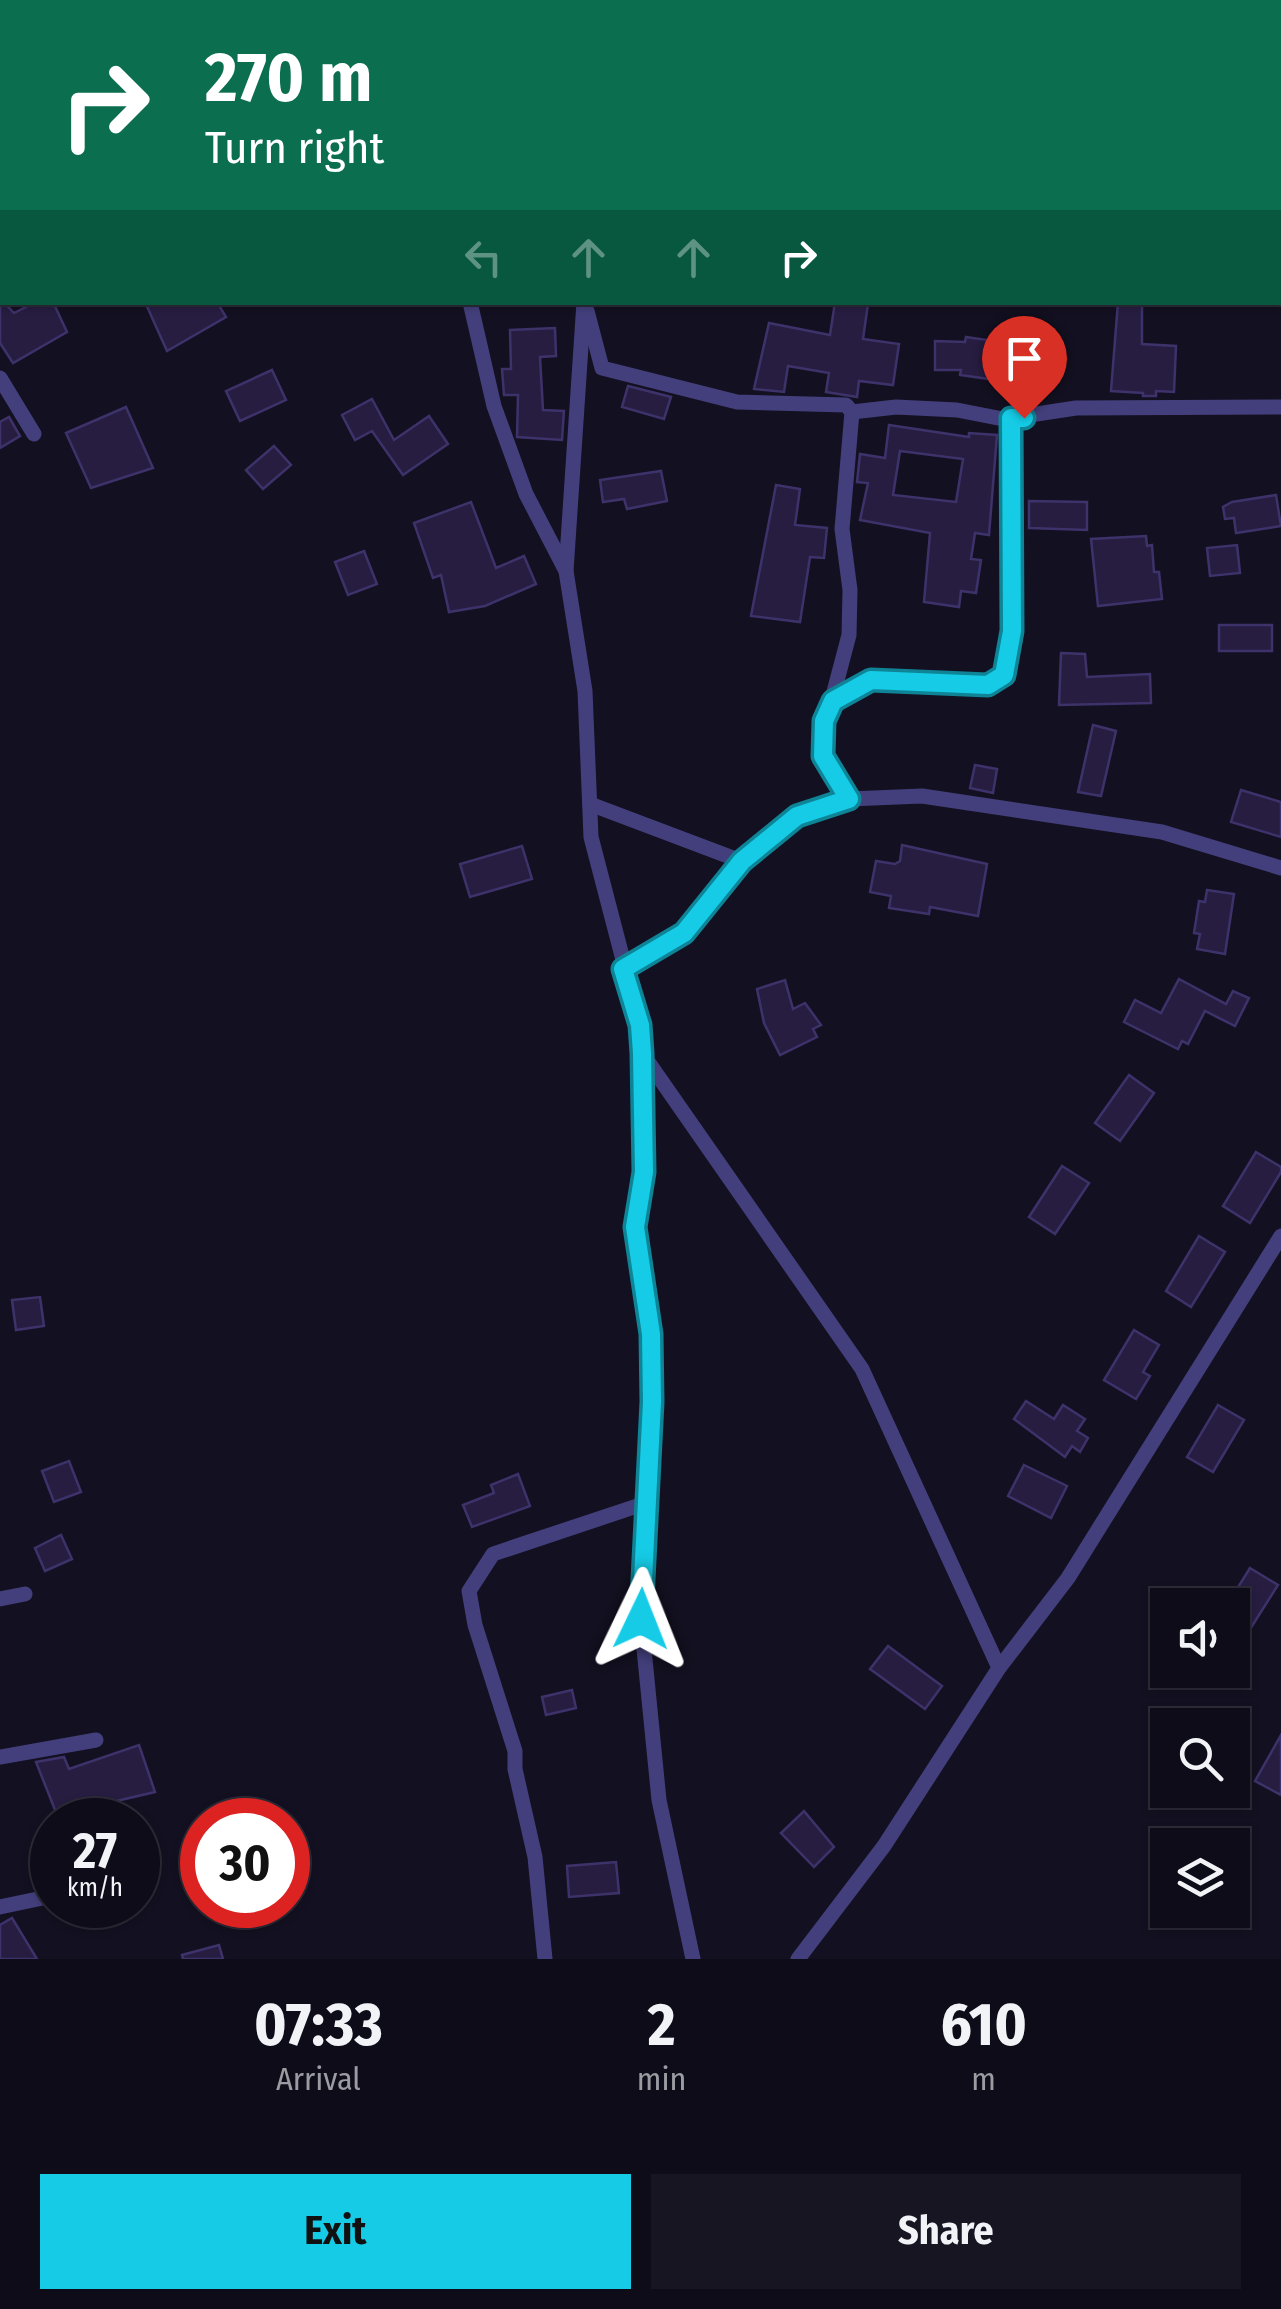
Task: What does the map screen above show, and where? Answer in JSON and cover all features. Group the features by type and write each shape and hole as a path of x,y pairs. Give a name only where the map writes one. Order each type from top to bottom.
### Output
{"street":[{"path":"471,305 494,406 526,494 566,570"},
{"path":"584,305 566,570 585,691 591,837 640,1025 644,1172 635,1227 651,1334 641,1619 659,1800 693,1959"},
{"path":"585,305 602,368 738,402 846,405 852,412 842,529 850,590 849,636 824,721 823,756 849,799"},
{"path":"0,378 34,434"},
{"path":"852,412 896,408 1011,418 1076,408 1281,406"},
{"path":"833,701 871,680 988,685 1004,675 1012,631 1011,418"},
{"path":"623,969 684,933 742,861 797,816 849,799 922,796 1162,832 1281,868"},
{"path":"590,804 742,861"},
{"path":"642,1053 756,1210 862,1369 999,1668"},
{"path":"798,1959 884,1846 999,1668 1068,1578 1281,1236"},
{"path":"545,1959 535,1857 515,1769 515,1752 475,1625 470,1591 493,1554 646,1503"},
{"path":"0,1598 25,1594"},
{"path":"0,1757 96,1740"},
{"path":"0,1908 30,1901"}],"building":[{"path":"0,305 7,305 14,313 30,305 54,305 67,332 13,363 0,343"},
{"path":"146,305 219,305 226,317 167,351"},
{"path":"835,305 868,305 863,339 899,344 893,385 859,381 857,397 826,392 829,373 788,366 784,392 754,389 769,323 830,335"},
{"path":"1118,305 1142,305 1142,344 1176,346 1174,392 1156,391 1156,396 1143,396 1111,391"},
{"path":"555,328 556,356 540,357 543,410 564,411 562,440 517,437 518,395 504,395 502,369 511,369 510,330"},
{"path":"966,337 994,341 989,379 960,375 961,370 935,370 935,341 965,342"},
{"path":"272,370 286,400 240,421 226,391"},
{"path":"628,386 671,397 664,419 622,407"},
{"path":"372,399 394,440 429,416 448,444 403,475 372,431 355,440 342,415"},
{"path":"126,407 153,468 91,488 66,433"},
{"path":"9,417 20,436 0,448 0,422"},
{"path":"889,425 969,437 969,433 997,435 989,535 975,533 971,559 981,560 976,593 961,591 959,607 924,602 930,533 860,520 868,483 857,482 860,454 885,458","holes":["900,451 963,459 956,502 893,495"]},
{"path":"274,446 291,465 263,489 246,470"},
{"path":"661,471 667,501 627,509 624,499 603,502 600,480"},
{"path":"776,485 800,489 795,525 827,528 824,558 810,557 800,622 751,616"},
{"path":"1276,495 1281,526 1236,533 1234,518 1225,519 1223,507 1232,502"},
{"path":"1029,501 1087,502 1087,530 1029,528"},
{"path":"471,502 496,568 524,556 536,584 485,606 449,612 441,575 433,578 414,523"},
{"path":"1146,536 1147,546 1152,545 1154,572 1159,572 1162,599 1098,606 1091,539"},
{"path":"1237,545 1240,573 1210,576 1207,548"},
{"path":"364,551 377,584 348,595 335,562"},
{"path":"1219,625 1272,625 1272,651 1219,651"},
{"path":"1061,653 1085,654 1087,677 1150,674 1151,703 1059,705"},
{"path":"1093,725 1116,731 1101,796 1078,792"},
{"path":"975,765 997,769 993,793 970,788"},
{"path":"1241,790 1281,802 1281,837 1231,822"},
{"path":"902,845 987,864 978,916 930,907 929,914 889,908 891,896 870,892 876,861 900,861"},
{"path":"522,846 532,879 470,897 460,864"},
{"path":"1207,890 1234,894 1225,954 1197,949 1200,934 1194,933 1199,901 1205,902"},
{"path":"1179,979 1226,1004 1233,991 1249,998 1235,1026 1205,1011 1188,1044 1182,1041 1178,1049 1124,1022 1135,1000 1161,1013"},
{"path":"785,980 793,1009 805,1003 821,1025 813,1029 817,1037 780,1055 764,1023 757,989"},
{"path":"1129,1075 1154,1093 1120,1141 1095,1123"},
{"path":"1256,1152 1281,1167 1281,1172 1250,1223 1223,1206"},
{"path":"1062,1166 1089,1183 1055,1234 1029,1217"},
{"path":"1199,1236 1225,1252 1191,1307 1166,1291"},
{"path":"40,1297 44,1326 16,1330 12,1300"},
{"path":"1134,1330 1159,1345 1143,1372 1150,1376 1136,1399 1104,1380"},
{"path":"1026,1401 1054,1419 1063,1405 1085,1419 1077,1431 1088,1438 1080,1452 1072,1446 1065,1457 1014,1419"},
{"path":"1218,1405 1244,1420 1213,1472 1187,1457"},
{"path":"69,1461 81,1492 54,1502 42,1471"},
{"path":"1024,1465 1067,1486 1051,1518 1008,1496"},
{"path":"518,1474 530,1506 472,1527 463,1505 494,1493 491,1485"},
{"path":"61,1535 72,1559 45,1571 35,1548"},
{"path":"1250,1568 1278,1585 1252,1626 1250,1588 1238,1588"},
{"path":"888,1646 942,1686 925,1709 870,1669"},
{"path":"572,1690 576,1708 546,1715 542,1697"},
{"path":"1281,1735 1281,1795 1255,1781"},
{"path":"139,1745 155,1792 129,1798 50,1798 36,1762 64,1757 69,1769"},
{"path":"804,1811 834,1847 814,1867 781,1833"},
{"path":"616,1862 619,1893 569,1897 567,1866"},
{"path":"12,1918 37,1959 0,1959 0,1925"},
{"path":"219,1945 223,1959 183,1959 182,1955"}],"route":[{"path":"641,1619 652,1402 651,1334 635,1227 644,1172 640,1025 623,969 684,933 742,861 797,816 849,799 823,756 824,721 833,701 852,687 871,680 988,685 1004,675 1010,664 1014,563 1010,482 1015,456 1011,418 1024,418"}]}
